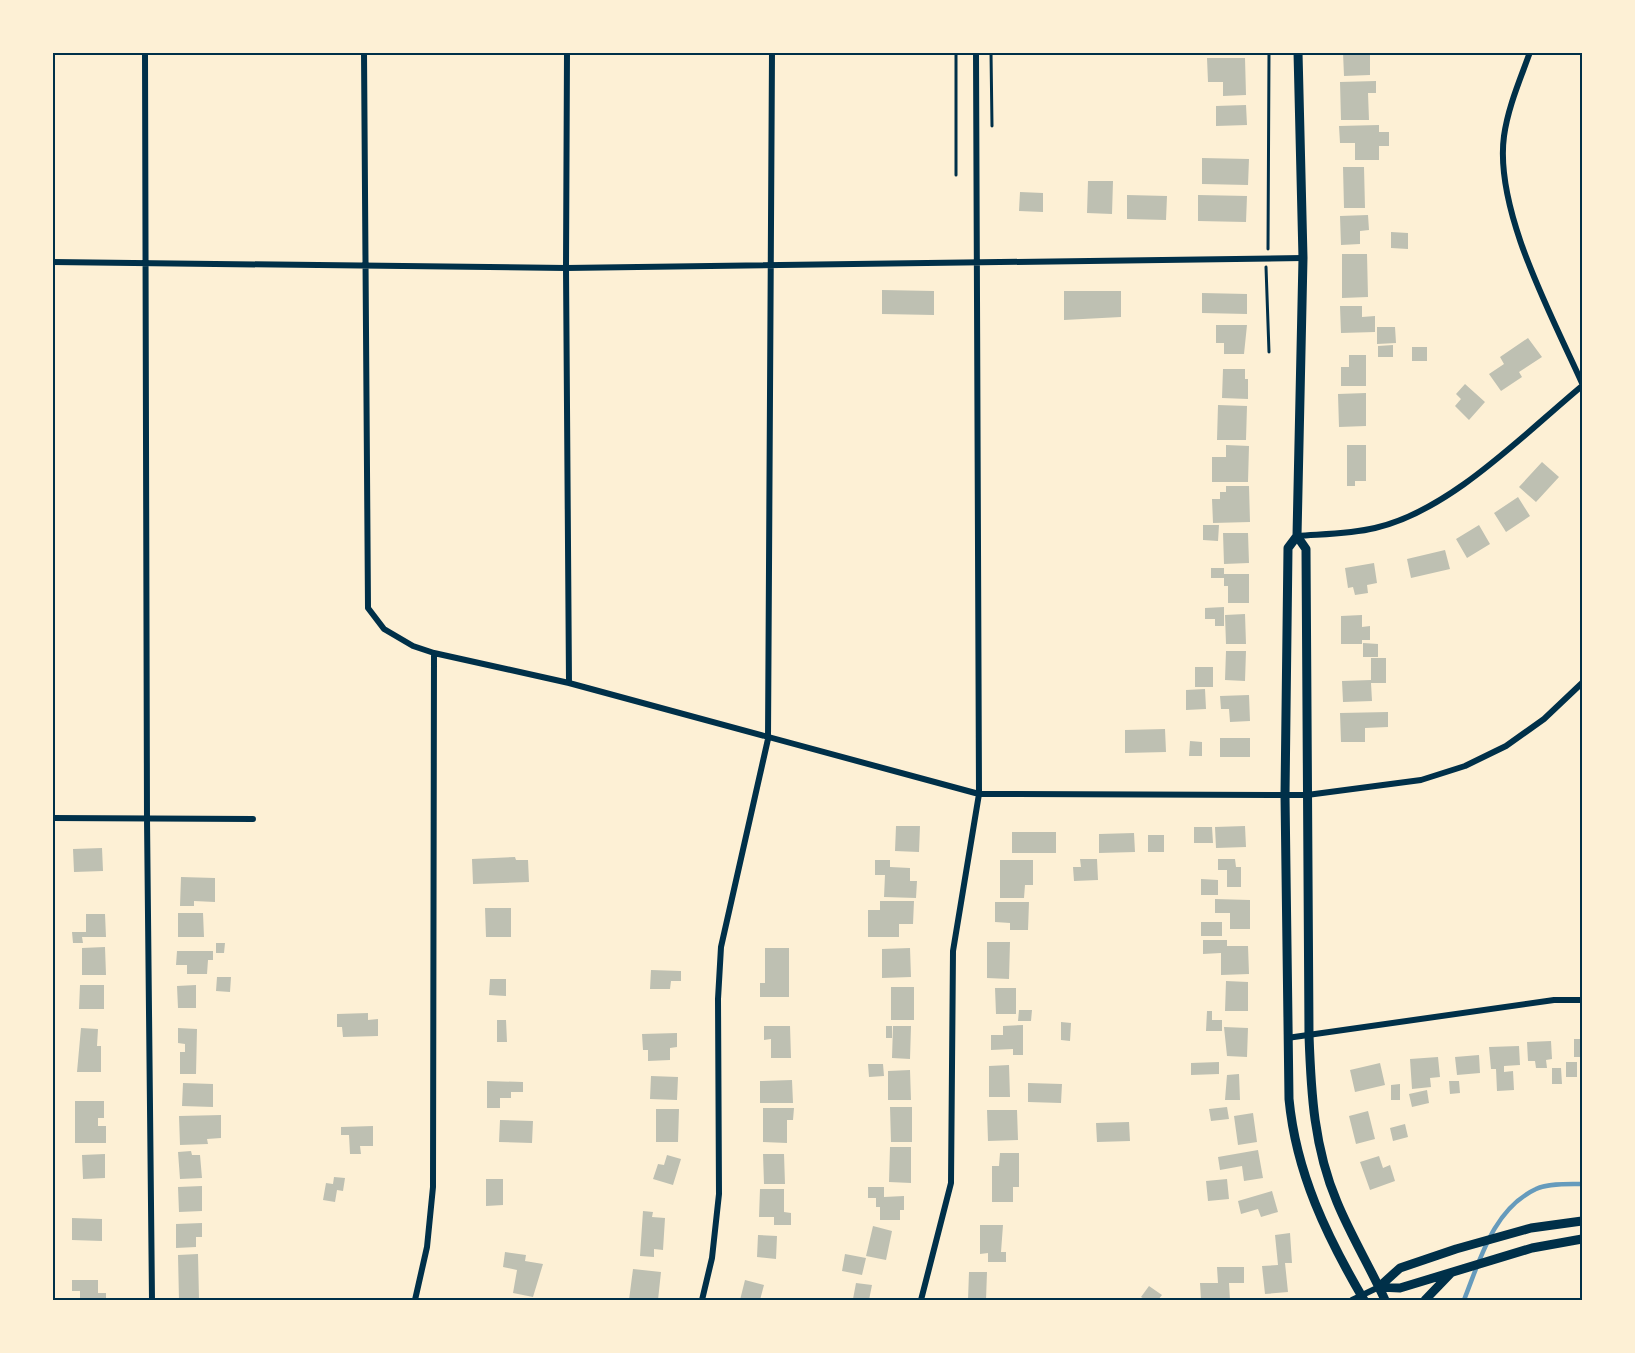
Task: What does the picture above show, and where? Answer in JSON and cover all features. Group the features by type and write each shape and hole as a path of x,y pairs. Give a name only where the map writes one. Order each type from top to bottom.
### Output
{"street":[{"path":"145,52 147,819 152,1300"},
{"path":"364,52 368,608 384,629 413,646 434,653 569,683 768,739 979,794 1307,795 1421,780 1465,766 1506,746 1527,732 1582,683"},
{"path":"567,52 569,683"},
{"path":"702,1300 712,1258 719,1194 718,999 721,947 768,739 772,52"},
{"path":"921,1300 951,1183 953,951 979,794 976,52"},
{"path":"1298,52 1303,258 1298,536 1306,549 1309,1035 1312,1102 1323,1159 1336,1201 1385,1300"},
{"path":"1530,52 1508,115 1504,136 1504,179 1509,206 1527,256 1582,384 1474,477 1439,501 1375,528 1298,536 1288,548 1287,1038 1291,1117 1303,1172 1331,1241 1359,1299 1379,1287 1400,1268 1510,1233 1582,1221"},
{"path":"52,262 566,268 1303,258"},
{"path":"415,1300 427,1247 433,1187 434,653"},
{"path":"52,818 253,819"},
{"path":"1287,1038 1554,1000 1582,1000"},
{"path":"1379,1287 1400,1288 1509,1254 1582,1239"},
{"path":"1425,1300 1455,1270"}],"path":[{"path":"956,52 956,175"},
{"path":"991,52 992,126"},
{"path":"1269,52 1269,242 1265,259 1269,352"}],"building":[{"path":"1343,52 1370,52 1370,75 1344,76"},
{"path":"1207,58 1245,58 1246,95 1223,96 1223,82 1208,82"},
{"path":"1376,81 1376,93 1368,93 1369,120 1341,120 1340,82"},
{"path":"1246,105 1247,125 1216,126 1216,106"},
{"path":"1379,125 1379,132 1389,132 1389,146 1379,146 1379,160 1355,160 1355,143 1340,143 1339,126"},
{"path":"1202,158 1249,159 1248,185 1202,184"},
{"path":"1343,167 1364,167 1365,208 1344,208"},
{"path":"1088,181 1113,181 1112,214 1087,213"},
{"path":"1020,192 1043,193 1043,212 1019,211"},
{"path":"1127,195 1167,196 1166,220 1127,219"},
{"path":"1198,195 1247,196 1246,222 1198,221"},
{"path":"1368,215 1369,230 1360,231 1360,244 1341,245 1340,216"},
{"path":"1391,232 1408,233 1408,249 1391,248"},
{"path":"1342,254 1367,254 1368,297 1342,298"},
{"path":"882,290 934,291 934,315 882,314"},
{"path":"1064,291 1121,291 1121,317 1064,320"},
{"path":"1202,293 1247,294 1247,314 1202,313"},
{"path":"1340,306 1362,306 1362,317 1375,316 1375,332 1341,333"},
{"path":"1216,325 1247,325 1244,354 1224,354 1224,343 1216,343"},
{"path":"1377,327 1395,327 1396,343 1377,344"},
{"path":"1528,338 1542,357 1519,372 1522,377 1501,391 1489,374 1504,364 1500,357"},
{"path":"1393,345 1393,357 1378,357 1378,346"},
{"path":"1412,347 1427,347 1427,361 1412,361"},
{"path":"1349,355 1366,355 1366,386 1341,386 1341,367 1349,367"},
{"path":"1223,369 1245,369 1245,379 1248,379 1248,399 1222,398"},
{"path":"1465,384 1485,402 1469,420 1455,406 1461,399 1456,394"},
{"path":"1366,393 1366,426 1339,427 1338,394"},
{"path":"1218,405 1247,406 1246,440 1217,440"},
{"path":"1226,445 1249,446 1248,482 1212,482 1212,457 1226,457"},
{"path":"1347,445 1366,445 1366,481 1355,481 1355,486 1347,486"},
{"path":"1542,462 1559,477 1536,502 1519,487"},
{"path":"1226,486 1249,486 1250,522 1213,523 1212,499 1220,499 1220,492 1226,492"},
{"path":"1518,497 1530,516 1506,532 1494,513"},
{"path":"1203,525 1219,525 1218,541 1203,540"},
{"path":"1479,525 1490,544 1467,558 1456,539"},
{"path":"1223,533 1248,533 1249,563 1224,564"},
{"path":"1445,550 1450,569 1411,578 1407,559"},
{"path":"1374,563 1377,583 1367,585 1368,593 1355,595 1353,587 1348,588 1345,568"},
{"path":"1211,568 1224,568 1224,574 1249,574 1249,603 1228,603 1228,586 1224,586 1224,578 1211,578"},
{"path":"1224,607 1224,626 1215,626 1215,619 1205,619 1205,608"},
{"path":"1245,614 1246,644 1226,644 1225,615"},
{"path":"1362,615 1362,627 1370,626 1370,640 1362,640 1362,644 1341,644 1341,616"},
{"path":"1363,643 1378,644 1378,657 1363,657"},
{"path":"1226,651 1246,651 1245,681 1225,680"},
{"path":"1371,658 1386,658 1386,683 1371,683 1372,701 1343,702 1342,681 1371,680"},
{"path":"1195,667 1213,667 1213,687 1195,687"},
{"path":"1205,689 1206,709 1186,710 1186,690"},
{"path":"1249,695 1250,721 1230,722 1229,709 1221,709 1220,696"},
{"path":"1388,712 1388,727 1365,728 1365,742 1341,742 1340,713"},
{"path":"1165,729 1166,752 1125,753 1125,730"},
{"path":"1220,738 1250,738 1250,757 1220,757"},
{"path":"1190,741 1202,742 1202,756 1189,756"},
{"path":"896,826 920,826 919,852 895,851"},
{"path":"1245,826 1246,847 1216,848 1215,827"},
{"path":"1194,827 1212,827 1213,843 1194,843"},
{"path":"1012,832 1056,832 1056,853 1012,853"},
{"path":"1134,833 1135,852 1099,853 1099,834"},
{"path":"1148,835 1164,835 1164,852 1148,852"},
{"path":"102,848 103,871 74,872 73,849"},
{"path":"515,857 516,860 528,860 529,882 473,884 472,859"},
{"path":"1080,859 1097,859 1098,880 1074,881 1073,867 1081,867"},
{"path":"1218,859 1235,859 1236,867 1241,867 1241,887 1227,887 1227,870 1218,870"},
{"path":"875,860 890,860 890,867 910,868 910,881 917,881 916,898 884,897 885,875 875,875"},
{"path":"1000,860 1033,860 1033,885 1025,885 1024,898 1000,898"},
{"path":"181,877 215,878 215,902 194,901 194,906 180,906"},
{"path":"1201,879 1218,880 1218,895 1201,895"},
{"path":"1215,899 1250,900 1250,929 1230,929 1230,913 1215,913"},
{"path":"880,901 914,901 913,924 899,924 899,937 868,937 868,910 880,910"},
{"path":"995,902 1029,902 1028,930 1010,930 1010,923 995,922"},
{"path":"485,908 511,908 511,937 486,937"},
{"path":"178,913 203,913 204,937 178,937"},
{"path":"86,914 105,914 106,937 82,937 83,943 73,943 72,932 86,932"},
{"path":"1201,922 1222,922 1222,936 1201,936"},
{"path":"1203,940 1227,940 1227,946 1248,946 1249,974 1221,975 1221,953 1203,954"},
{"path":"987,942 1010,942 1009,979 987,978"},
{"path":"216,943 225,943 224,953 216,953"},
{"path":"105,947 106,975 82,975 82,948"},
{"path":"765,948 789,948 789,997 760,997 760,983 765,983"},
{"path":"910,948 911,977 882,978 882,949"},
{"path":"177,951 213,951 213,960 208,960 207,974 187,974 187,965 176,965"},
{"path":"651,970 681,971 681,981 671,981 670,989 650,989"},
{"path":"217,977 231,977 230,992 216,991"},
{"path":"490,979 506,979 506,996 489,995"},
{"path":"1226,981 1248,982 1248,1011 1225,1011"},
{"path":"80,985 104,985 104,1009 79,1009"},
{"path":"196,985 196,1008 178,1008 177,986"},
{"path":"891,987 914,987 914,1020 891,1020"},
{"path":"995,988 1016,988 1016,1014 996,1014"},
{"path":"1019,1010 1032,1010 1031,1021 1018,1021"},
{"path":"1207,1011 1212,1011 1212,1020 1222,1020 1222,1031 1206,1031"},
{"path":"368,1013 368,1020 378,1019 378,1036 343,1037 342,1027 337,1027 337,1014"},
{"path":"497,1020 506,1020 507,1042 497,1042"},
{"path":"1061,1022 1071,1023 1070,1041 1061,1040"},
{"path":"1023,1025 1023,1055 1013,1055 1013,1049 991,1050 991,1035 1003,1035 1003,1026"},
{"path":"764,1026 790,1026 791,1058 771,1058 771,1039 764,1040"},
{"path":"886,1026 892,1026 892,1038 886,1038"},
{"path":"893,1026 911,1026 910,1059 892,1058"},
{"path":"1224,1027 1248,1028 1247,1057 1227,1056"},
{"path":"81,1028 98,1029 97,1046 101,1046 101,1072 77,1072"},
{"path":"178,1028 197,1029 196,1074 180,1074 180,1052 185,1052 185,1044 178,1043"},
{"path":"677,1033 677,1047 670,1048 670,1060 648,1061 648,1050 643,1050 642,1034"},
{"path":"1574,1039 1582,1039 1582,1057 1574,1057"},
{"path":"1551,1041 1552,1059 1546,1060 1547,1068 1536,1068 1535,1061 1528,1061 1527,1042"},
{"path":"1519,1046 1520,1065 1504,1066 1504,1072 1513,1071 1514,1090 1497,1091 1496,1069 1491,1069 1489,1047"},
{"path":"1479,1055 1480,1073 1457,1075 1455,1057"},
{"path":"1438,1057 1440,1077 1430,1078 1431,1087 1412,1089 1410,1059"},
{"path":"1219,1062 1219,1074 1191,1075 1191,1063"},
{"path":"1566,1062 1577,1062 1577,1077 1566,1077"},
{"path":"1380,1063 1385,1085 1355,1092 1350,1070"},
{"path":"868,1064 883,1064 884,1076 869,1077"},
{"path":"1009,1065 1010,1097 989,1097 989,1066"},
{"path":"1552,1068 1561,1068 1562,1084 1552,1084"},
{"path":"910,1070 911,1100 888,1100 888,1071"},
{"path":"1239,1074 1240,1100 1225,1100 1227,1075"},
{"path":"651,1076 678,1077 677,1100 650,1099"},
{"path":"792,1080 793,1103 760,1103 760,1081"},
{"path":"487,1081 523,1082 523,1092 511,1092 511,1098 500,1098 500,1108 487,1108"},
{"path":"1449,1081 1459,1081 1460,1093 1450,1094"},
{"path":"183,1083 213,1084 213,1107 182,1106"},
{"path":"1028,1083 1062,1084 1061,1103 1028,1102"},
{"path":"1400,1084 1400,1100 1391,1100 1391,1085"},
{"path":"1427,1090 1429,1103 1412,1107 1409,1094"},
{"path":"75,1101 104,1101 104,1118 98,1118 98,1126 106,1126 106,1143 75,1143"},
{"path":"890,1107 912,1107 912,1142 891,1142"},
{"path":"1227,1107 1229,1119 1211,1121 1209,1109"},
{"path":"763,1108 794,1108 793,1120 787,1120 787,1143 763,1142"},
{"path":"656,1109 679,1109 678,1142 656,1142"},
{"path":"987,1110 1017,1110 1018,1140 988,1141"},
{"path":"1368,1111 1375,1139 1356,1144 1349,1116"},
{"path":"1253,1113 1257,1142 1238,1145 1234,1116"},
{"path":"221,1115 221,1138 207,1139 208,1144 180,1145 179,1116"},
{"path":"500,1120 533,1121 532,1143 499,1142"},
{"path":"1129,1122 1130,1141 1097,1142 1096,1123"},
{"path":"1405,1124 1408,1137 1393,1141 1390,1128"},
{"path":"373,1126 373,1146 360,1146 361,1154 350,1154 349,1135 341,1135 341,1127"},
{"path":"890,1147 911,1147 911,1183 889,1182"},
{"path":"1258,1150 1263,1178 1244,1181 1242,1166 1220,1170 1218,1157"},
{"path":"191,1151 192,1155 200,1155 202,1178 180,1179 178,1152"},
{"path":"1000,1153 1019,1153 1019,1187 1013,1187 1013,1202 992,1202 992,1166 999,1166"},
{"path":"105,1154 105,1178 83,1179 82,1155"},
{"path":"763,1154 784,1154 785,1184 764,1184"},
{"path":"667,1155 681,1159 673,1185 653,1179 658,1164 664,1165"},
{"path":"1379,1156 1383,1168 1390,1165 1395,1181 1370,1190 1360,1162"},
{"path":"334,1177 345,1178 343,1191 337,1190 335,1202 323,1200 326,1183 333,1184"},
{"path":"486,1179 503,1179 503,1205 486,1206"},
{"path":"1227,1179 1229,1199 1208,1201 1206,1181"},
{"path":"202,1186 202,1211 179,1212 178,1187"},
{"path":"868,1187 884,1187 884,1197 904,1196 904,1210 900,1210 900,1220 880,1220 880,1207 876,1207 876,1198 868,1198"},
{"path":"760,1189 784,1189 784,1212 791,1213 791,1225 774,1225 774,1217 759,1217"},
{"path":"1272,1191 1278,1212 1261,1217 1258,1209 1241,1214 1238,1201"},
{"path":"643,1211 653,1212 652,1217 665,1218 663,1250 654,1249 654,1257 640,1256"},
{"path":"72,1218 102,1219 102,1241 72,1240"},
{"path":"202,1223 202,1237 196,1237 196,1247 176,1248 176,1224"},
{"path":"980,1225 1003,1225 1001,1252 1006,1252 1006,1262 988,1262 988,1253 980,1254"},
{"path":"873,1226 892,1231 886,1260 866,1256"},
{"path":"1290,1233 1292,1263 1285,1263 1288,1292 1265,1294 1262,1266 1278,1265 1275,1235"},
{"path":"758,1235 777,1236 776,1259 757,1257"},
{"path":"505,1252 526,1255 525,1261 543,1264 533,1297 513,1293 517,1270 503,1267"},
{"path":"198,1254 199,1299 179,1300 178,1255"},
{"path":"845,1254 866,1258 862,1275 842,1271"},
{"path":"1217,1267 1244,1267 1244,1283 1229,1283 1230,1300 1201,1300 1200,1283 1218,1283"},
{"path":"633,1269 661,1272 658,1300 629,1300"},
{"path":"969,1272 987,1272 986,1300 968,1300"},
{"path":"72,1280 98,1280 98,1293 106,1293 106,1300 80,1300 80,1291 72,1291"},
{"path":"745,1280 764,1285 760,1300 740,1300"},
{"path":"856,1283 872,1285 869,1300 853,1299"},
{"path":"1149,1286 1162,1295 1158,1300 1146,1300 1141,1297"}],"waterway":[{"path":"1464,1300 1482,1253 1509,1209 1521,1198 1541,1187 1582,1184"}]}
